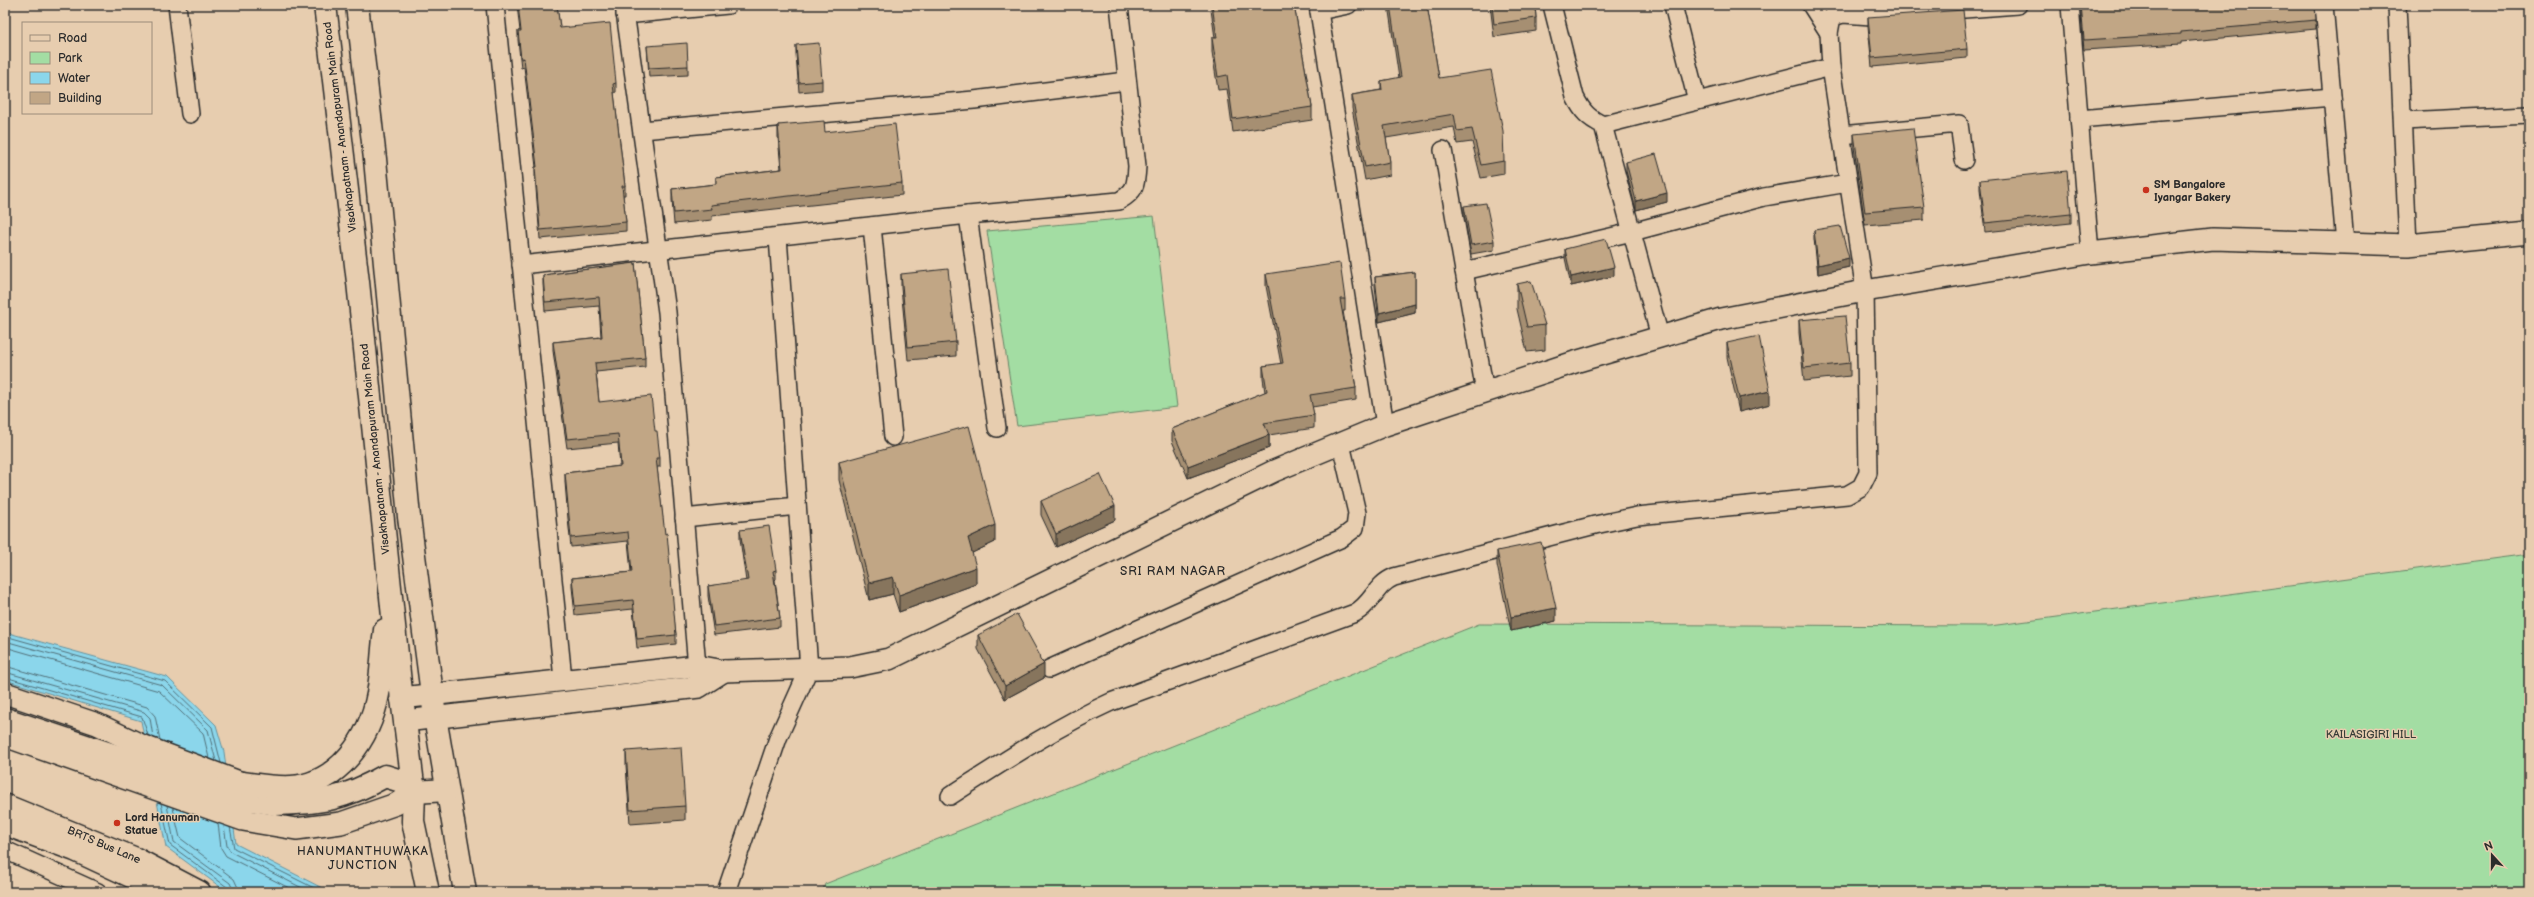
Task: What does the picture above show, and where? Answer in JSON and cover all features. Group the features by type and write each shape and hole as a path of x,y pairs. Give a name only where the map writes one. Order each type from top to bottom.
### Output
{"main road":[{"name":"Visakhapatnam - Anandapuram Main Road","path":"325,5 358,282 390,590 414,792 413,822 428,892"},
{"path":"357,5 375,158 409,517 434,694 435,717 465,892"},
{"path":"5,719 115,754 244,801 291,787 323,780 351,756 367,728 378,695 390,590"},
{"path":"274,804 312,804 343,797 384,776 401,781 414,792 447,790"},
{"path":"5,824 76,850 165,892"}],"street":[{"path":"177,5 190,114"},
{"path":"495,5 563,679"},
{"path":"699,687 666,312 625,10 728,5"},
{"path":"521,265 658,251 968,215 1119,201 1131,194 1136,181 1137,166 1126,81 1119,5"},
{"path":"1348,5 1318,8 1385,425"},
{"path":"1552,5 1575,97 1581,110 1590,119 1603,125 1831,68"},
{"path":"1673,5 1697,101"},
{"path":"1810,5 1829,33"},
{"path":"950,796 1038,739 1105,704 1355,613 1369,604 1385,581 1394,577 1630,518 1846,495 1861,487 1868,473 1865,291 1831,68 1829,33 1832,17 1871,10 2018,5"},
{"path":"2070,5 2090,253"},
{"path":"2324,5 2345,243"},
{"path":"2398,5 2408,245"},
{"path":"642,130 974,100 1126,81"},
{"path":"2079,119 2332,97"},
{"path":"2403,120 2529,115"},
{"path":"1841,135 1959,124 1964,160"},
{"path":"1603,125 1660,337"},
{"path":"1443,150 1485,392"},
{"path":"1464,271 1632,232 1764,197 1848,183"},
{"path":"968,215 997,428"},
{"path":"872,226 893,437"},
{"path":"402,698 563,679 697,666 724,671 850,667 889,659 926,643 1156,527 1274,471 1385,425 1575,362 1721,319 1865,291 2090,253 2213,239 2408,245 2529,233"},
{"path":"726,892 778,738 809,668 778,237"},
{"path":"1050,669 1342,538 1355,528 1358,513 1341,444"},
{"path":"684,518 797,506"},
{"path":"405,721 699,687 724,671"},
{"path":"5,693 97,724 142,764"},
{"path":"5,736 142,764"},
{"path":"244,801 296,829 341,823 396,804 414,792"},
{"path":"244,801 274,804"},
{"name":"BRTS Bus Lane","path":"5,805 135,858 200,892"},
{"path":"5,850 98,892"}],"green space":[{"path":"1154,216 1177,407 1017,426 987,231"},
{"name":"KAILASIGIRI HILL","path":"2529,554 2529,892 822,892 825,884 1479,624 1990,626"}],"water":[{"path":"5,632 167,677 216,725 224,752 236,844 330,892 227,892 166,847 141,721 5,680"}],"building":[{"path":"518,5 557,5 560,28 610,23 616,83 613,84 625,186 622,186 626,222 540,230 535,167 537,167 524,58 521,59 518,31 521,31"},
{"path":"1212,5 1294,5 1312,107 1233,119 1227,75 1218,77 1212,38 1217,38"},
{"path":"1390,5 1427,5 1439,78 1491,70 1503,131 1504,161 1481,165 1472,129 1457,131 1454,114 1384,126 1390,162 1365,167 1352,95 1382,90 1381,81 1401,77"},
{"path":"1492,5 1535,5 1536,18 1494,24"},
{"path":"2081,5 2315,5 2316,20 2181,32 2181,34 2084,40"},
{"path":"1963,10 1967,49 1872,58 1868,17"},
{"path":"687,43 688,66 649,68 647,46"},
{"path":"819,43 822,81 799,83 796,45"},
{"path":"824,121 825,132 895,124 902,183 711,205 712,209 674,213 672,189 716,184 716,177 782,169 778,125"},
{"path":"1913,128 1924,207 1865,212 1854,134"},
{"path":"1656,154 1667,193 1636,201 1626,162"},
{"path":"2067,171 2071,214 1985,223 1980,180"},
{"path":"1486,203 1494,241 1471,245 1464,206"},
{"path":"1840,226 1849,258 1818,265 1814,230"},
{"path":"1606,239 1614,267 1571,277 1565,249"},
{"path":"635,263 645,358 595,363 599,402 651,396 655,431 657,431 660,458 656,458 665,534 667,533 676,635 637,639 633,600 575,606 572,578 632,572 628,532 571,538 565,473 621,466 618,434 567,439 553,342 602,337 599,297 545,302 543,275"},
{"path":"1340,263 1345,299 1340,299 1356,388 1310,395 1314,415 1264,423 1269,435 1188,466 1172,429 1267,391 1263,366 1283,363 1266,274"},
{"path":"948,269 956,342 908,347 901,274"},
{"path":"1415,272 1415,304 1379,313 1375,277"},
{"path":"1531,281 1545,325 1527,327 1517,284"},
{"path":"1845,316 1850,363 1804,368 1799,320"},
{"path":"1759,336 1770,391 1739,398 1727,343"},
{"path":"969,426 995,525 968,538 976,567 899,595 893,577 869,583 839,462"},
{"path":"1100,474 1115,506 1056,534 1041,501"},
{"path":"769,526 776,570 773,571 780,618 714,626 708,586 748,580 740,530"},
{"path":"1541,542 1556,608 1511,617 1497,551"},
{"path":"1017,614 1039,654 1040,660 1044,664 1005,686 978,635"},
{"path":"681,747 685,806 630,810 626,751"}],"place":[{"name":"SM Bangalore Iyangar Bakery","path":"2146,190"},
{"name":"Lord Hanuman Statue","path":"117,823"}],"district":[{"name":"SRI RAM NAGAR","path":"1173,571"},
{"name":"HANUMANTHUWAKA JUNCTION","path":"363,858"}]}
